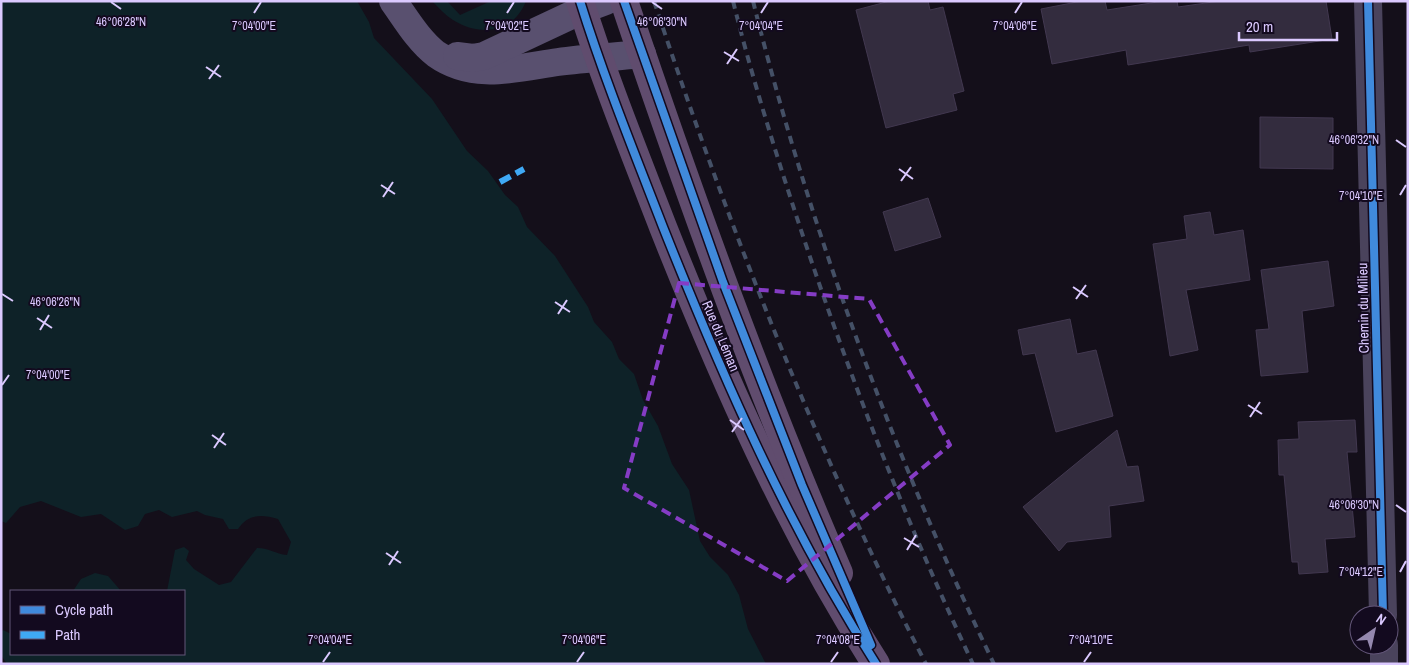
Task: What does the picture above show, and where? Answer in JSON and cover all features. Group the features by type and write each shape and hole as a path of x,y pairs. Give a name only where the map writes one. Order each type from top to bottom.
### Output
{"main road":[{"name":"Rue du Léman","path":"624,1 729,300 802,485 878,664"},
{"name":"Rue du Léman","path":"589,4 597,58 690,296 748,428 797,529 853,629 878,664"}],"street":[{"name":"Chemin du Milieu","path":"1368,1 1383,605"},
{"path":"400,11 424,39 442,50 464,58 473,58 492,52 589,4"},
{"path":"400,11 419,38 438,55 471,69 507,70 642,54"}],"highlighted area":[{"path":"679,283 869,299 950,445 787,581 624,488"}],"shaded area":[{"path":"1,1 357,1 369,22 374,38 432,99 467,151 488,171 505,195 518,207 527,227 555,256 588,307 594,322 612,342 619,359 634,374 643,400 658,426 672,464 689,490 700,541 710,557 728,575 739,595 748,629 766,664 7,664 1,655 1,632 3,630 10,634 10,655 185,655 185,590 167,590 175,550 184,547 189,551 186,560 194,569 219,585 231,582 257,548 287,555 291,542 278,519 255,516 246,520 238,529 229,529 223,519 197,511 172,517 159,510 145,514 138,526 125,530 101,514 81,517 41,501 20,507 6,523 1,521"},
{"path":"432,1 447,1 460,15 491,1 526,1 521,12 505,26 485,30 474,29 453,20"},
{"path":"95,573 108,576 120,590 74,590 81,579"}],"building":[{"path":"890,1 928,1 930,10 943,7 964,91 953,94 957,110 886,128 856,10"},
{"path":"1082,1 1105,1 1107,10 1164,1 1177,1 1178,7 1220,1 1326,1 1332,39 1250,52 1249,45 1128,65 1126,50 1052,64 1041,9"},
{"path":"1260,117 1333,118 1333,169 1260,168"},
{"path":"928,198 941,237 895,251 883,212"},
{"path":"1210,212 1214,235 1243,230 1250,280 1186,290 1198,350 1170,356 1153,244 1187,239 1184,216"},
{"path":"1328,261 1334,306 1302,311 1308,372 1261,376 1256,330 1269,329 1261,270"},
{"path":"1070,319 1077,354 1096,350 1113,416 1056,432 1035,353 1023,355 1018,330"},
{"path":"1355,420 1357,452 1347,452 1355,537 1325,539 1328,572 1299,574 1298,562 1292,562 1284,475 1279,475 1278,440 1299,439 1298,422"},
{"path":"1117,430 1127,467 1138,466 1144,501 1109,506 1111,537 1067,542 1059,551 1023,507"}],"railway":[{"path":"654,1 713,171 777,338 848,503 926,664"},
{"path":"733,1 771,137 836,332 901,500 973,664"},
{"path":"753,1 775,86 800,170 827,255 857,338 888,422 922,504 994,664"}],"marked path":[{"path":"500,182 524,169"}],"cycle path":[{"path":"580,1 630,143 709,340 734,396 759,451 814,559 876,664"},
{"path":"624,1 723,282 802,485 871,645"},
{"path":"1368,1 1383,605"}]}
